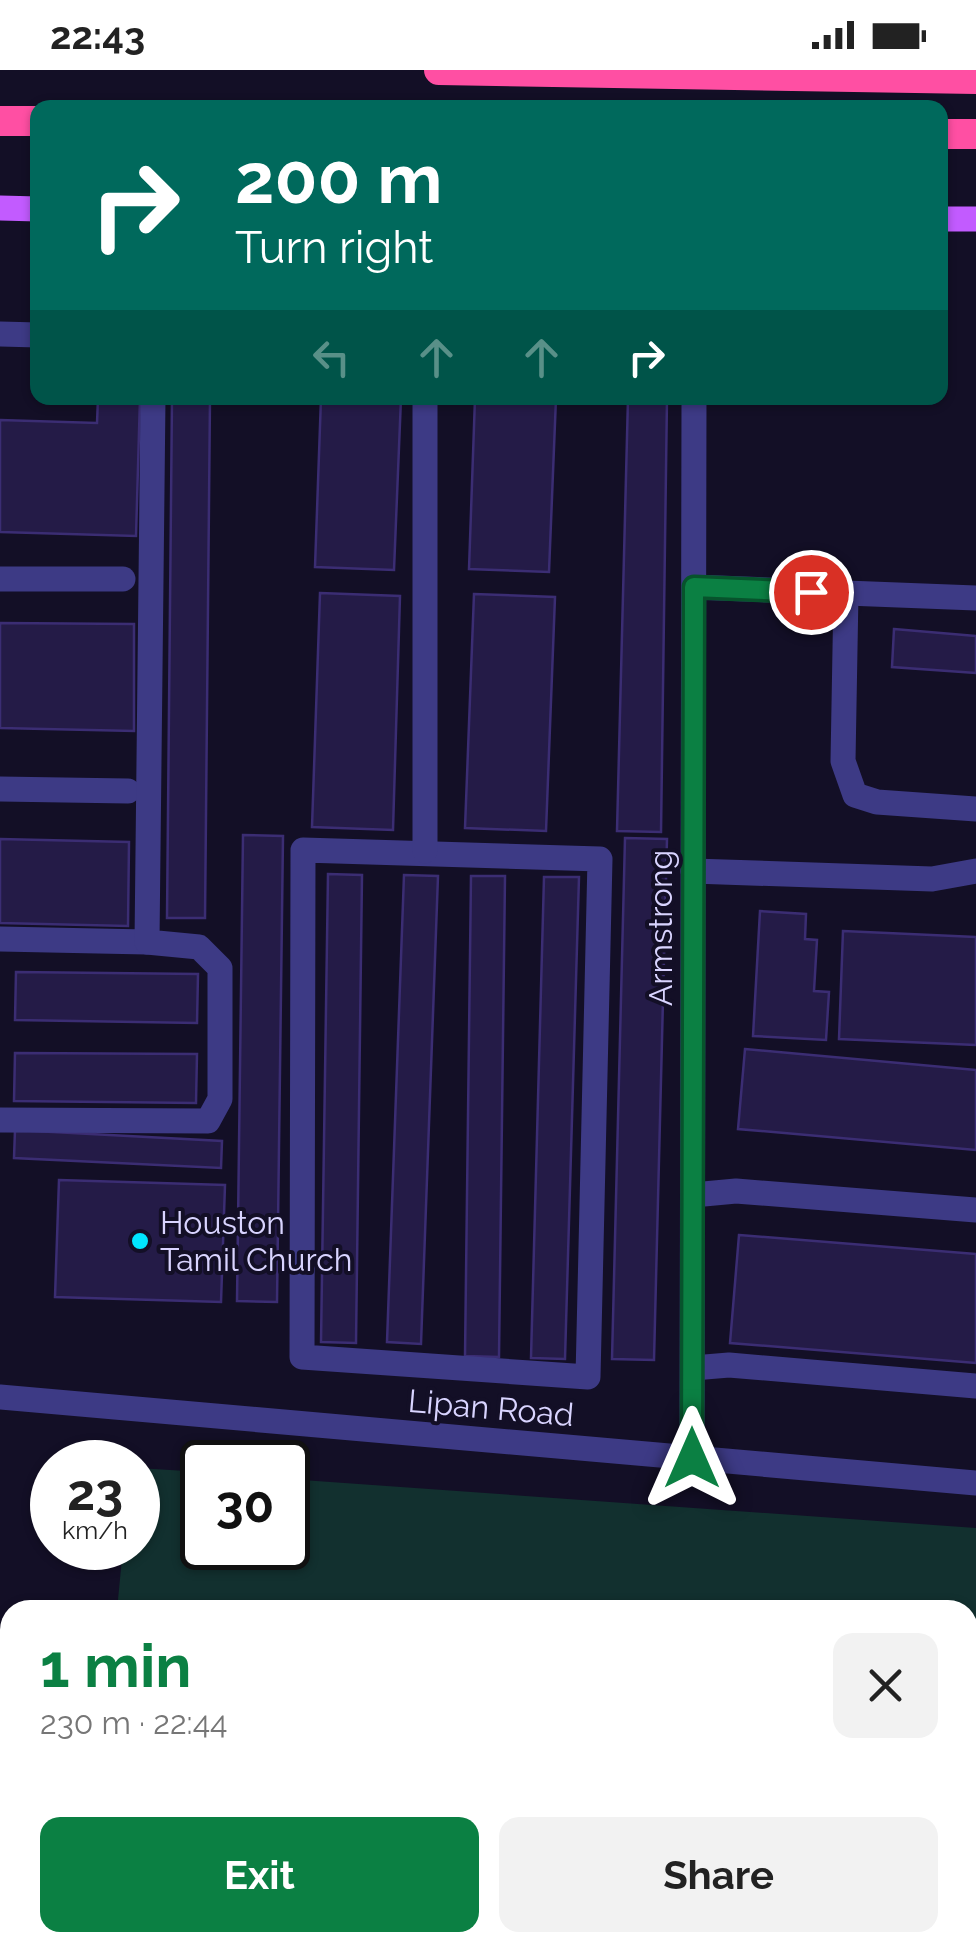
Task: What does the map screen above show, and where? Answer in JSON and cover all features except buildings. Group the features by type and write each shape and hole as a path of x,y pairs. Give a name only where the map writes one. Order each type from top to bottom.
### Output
{"highway":[{"path":"439,70 976,78"},
{"path":"0,121 30,121"},
{"path":"948,134 976,134"}],"main road":[{"path":"0,208 30,209"},
{"path":"948,219 976,219"}],"street":[{"path":"0,334 30,335"},
{"path":"146,942 153,405"},
{"path":"425,852 426,405"},
{"name":"Armstrong","path":"692,1458 694,405"},
{"path":"0,578 123,578"},
{"path":"694,587 976,598"},
{"path":"846,592 844,761 855,795 878,802 976,809"},
{"path":"0,789 128,792"},
{"path":"303,850 425,852 600,859 588,1377 302,1357 303,850"},
{"path":"694,871 932,879 976,870"},
{"path":"0,939 199,947 220,968 220,1099 208,1120 0,1120"},
{"path":"693,1195 736,1191 976,1210"},
{"path":"693,1368 729,1365 976,1386"},
{"name":"Lipan Road","path":"0,1397 976,1484"}],"green space":[{"path":"160,1469 180,1471 180,1570 310,1570 310,1481 976,1528 976,1600 118,1600 121,1570 160,1570"}],"place":[{"name":"Houston Tamil Church","path":"140,1241"}],"route":[{"path":"692,1458 694,587 811,592"}]}
